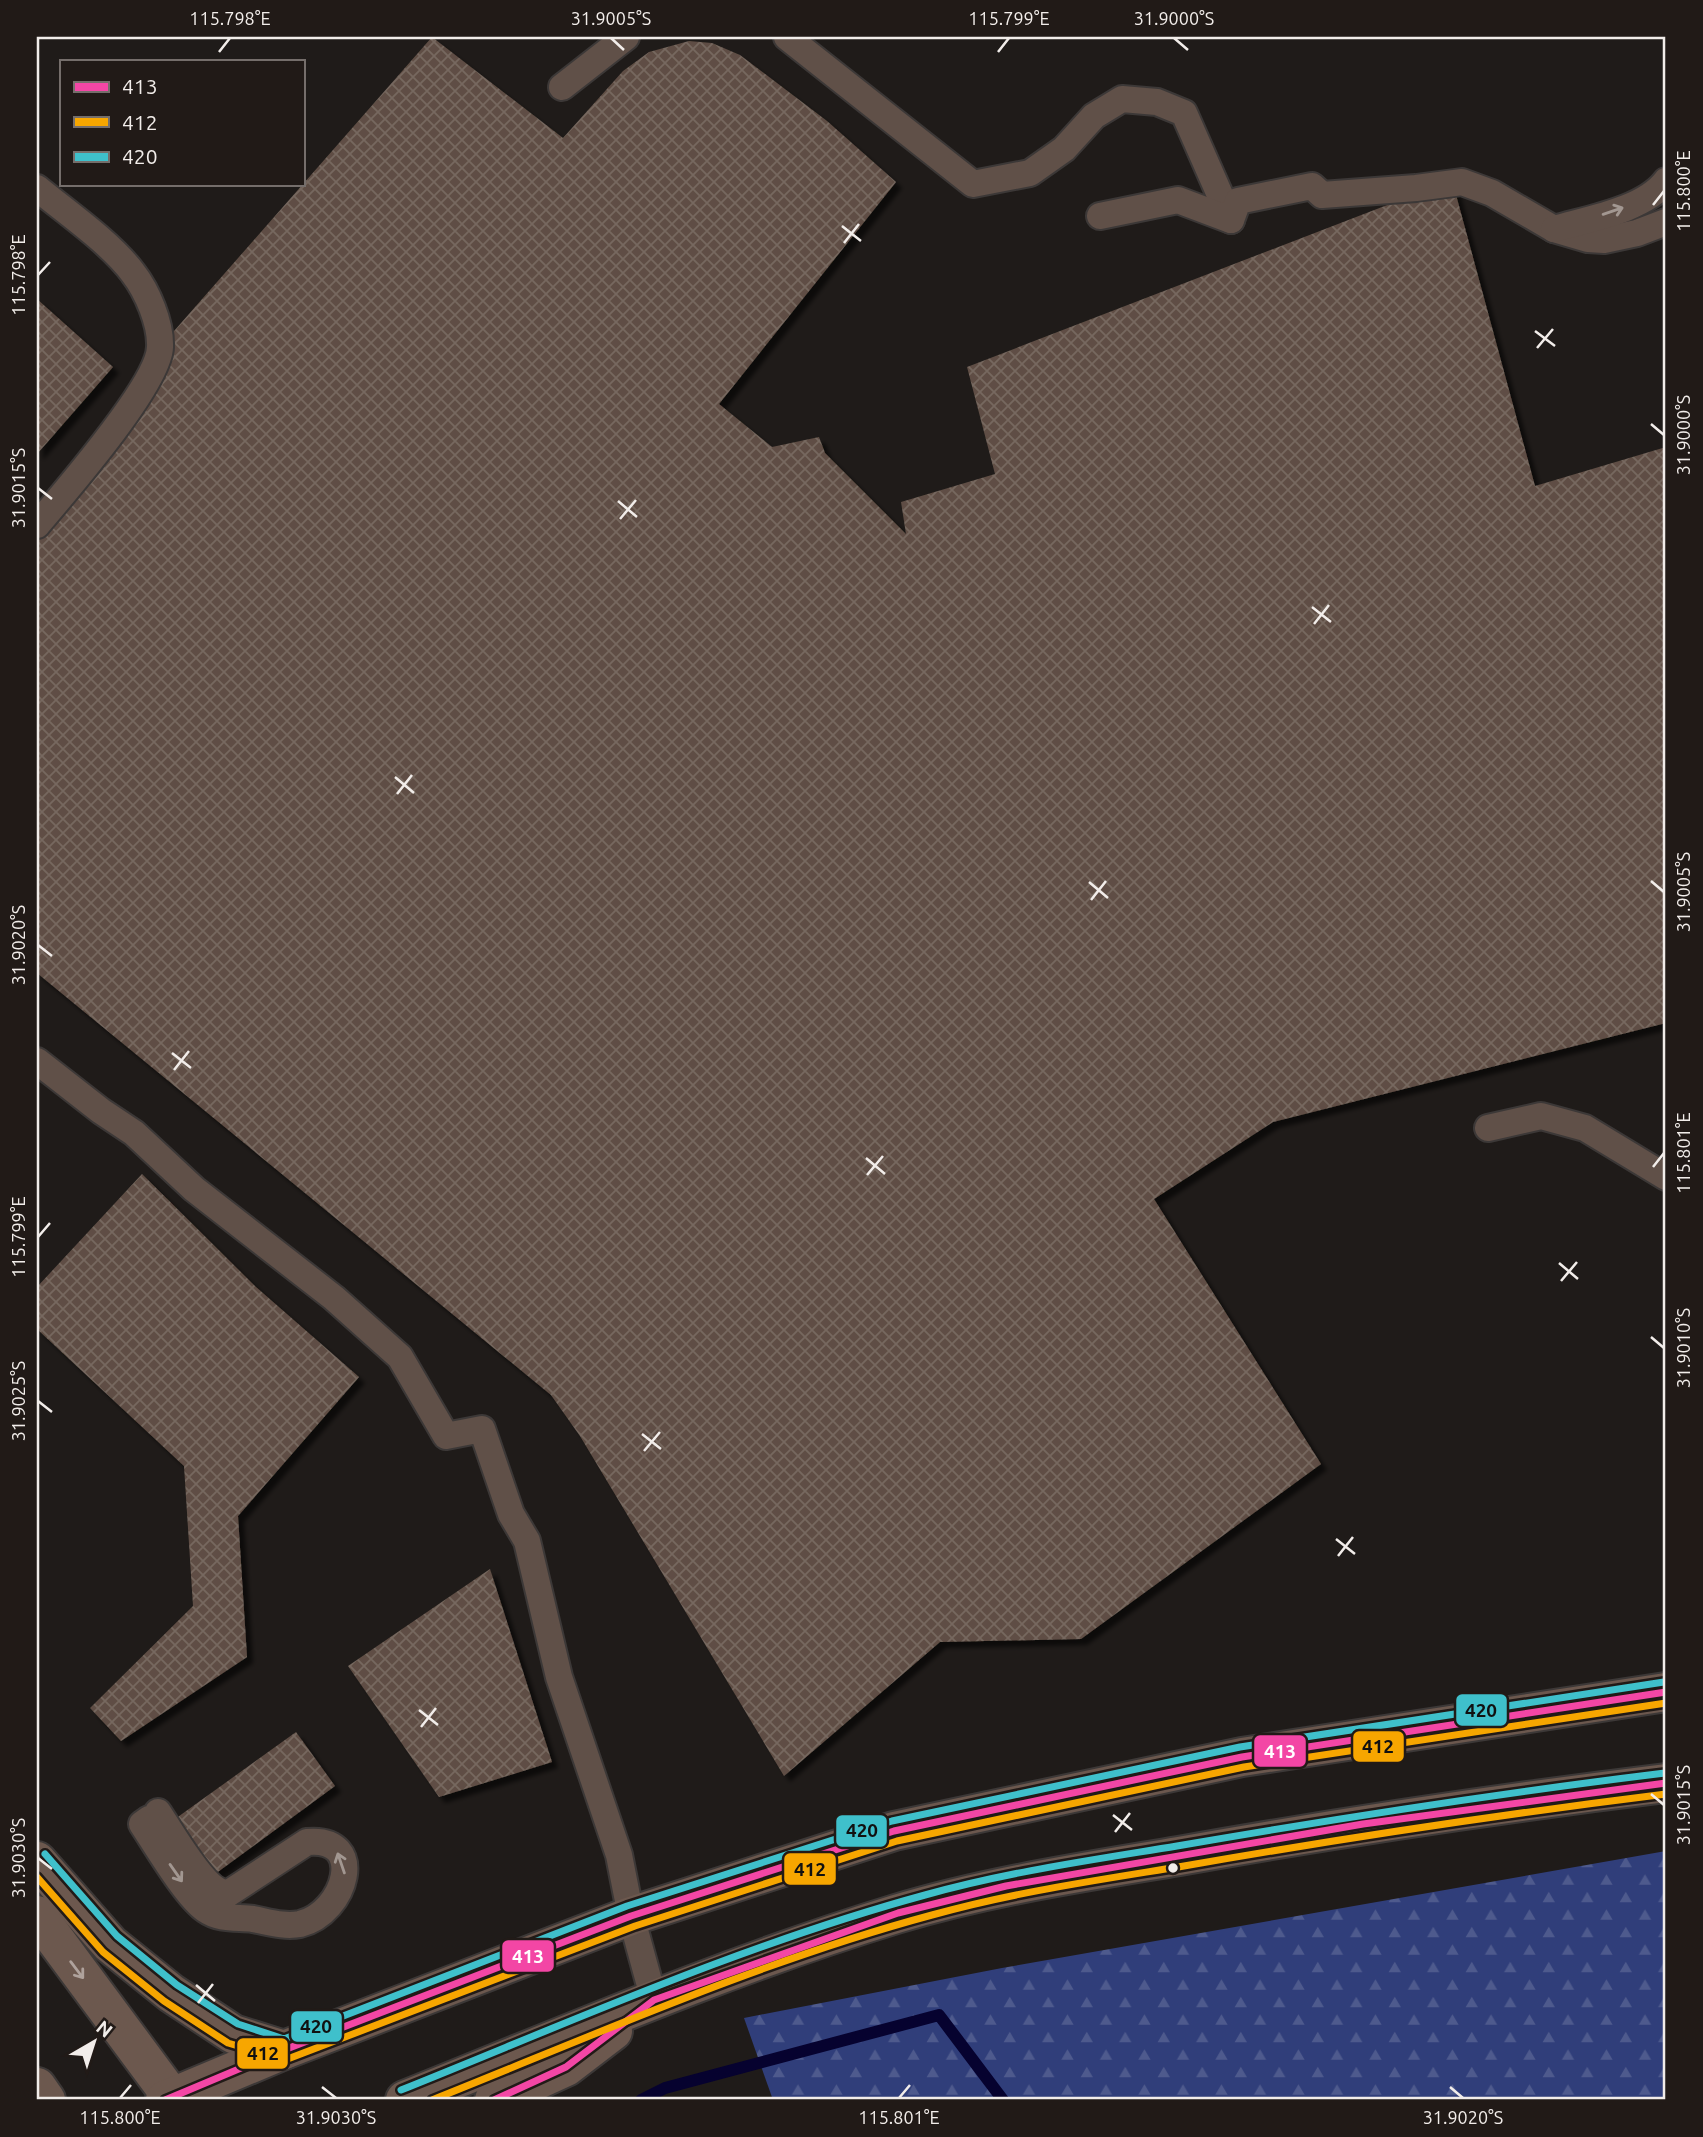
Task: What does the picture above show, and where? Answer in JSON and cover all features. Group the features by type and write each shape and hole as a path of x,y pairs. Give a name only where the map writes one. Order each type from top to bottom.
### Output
{"main road":[{"path":"37,1915 170,2099 284,2050 631,1916 894,1831 1242,1757 1666,1692"},
{"path":"405,2100 654,2000 898,1913 1006,1886 1363,1824 1666,1783"},
{"path":"37,1861 110,1944 171,1993 233,2034 284,2050"},
{"path":"494,2100 566,2067 654,2000"},
{"path":"37,2087 46,2100"}],"lane":[{"path":"562,87 626,37"},
{"path":"787,37 973,184 1030,173 1064,149 1094,116 1122,99 1157,102 1184,114 1231,220"},
{"path":"1554,229 1636,203 1666,181"},
{"path":"1231,220 1238,201 1312,186 1322,195 1462,182 1492,193 1554,229 1588,239 1604,240 1637,233 1666,222"},
{"path":"37,188 88,229 131,270 151,305 160,347 153,372 130,409 37,525"},
{"path":"1100,216 1178,200 1231,220"},
{"path":"37,1061 134,1133 194,1189 334,1298 400,1357 446,1436 482,1429 511,1514 527,1541 559,1677 619,1855 631,1916 654,2000"},
{"path":"1488,1128 1541,1116 1586,1128 1666,1177"},
{"path":"153,1815 200,1874 222,1893 229,1893 307,1842 316,1841 324,1842 342,1857 345,1872 340,1891 335,1900 318,1916 298,1924 282,1925 219,1916 206,1910 185,1886 142,1824 153,1815"}],"green space":[{"path":"1666,1851 1666,2100 773,2100 744,2018 1002,1968"}],"building":[{"path":"432,37 563,138 623,71 649,52 689,41 712,43 740,55 827,121 896,182 719,404 772,447 819,437 825,453 906,534 901,502 995,474 967,367 1452,180 1535,486 1666,447 1666,1023 1273,1122 1154,1199 1321,1464 1081,1639 940,1642 784,1776 580,1436 551,1395 37,973 37,519 160,347"},
{"path":"37,299 113,367 37,454"},
{"path":"142,1174 256,1287 359,1377 238,1516 247,1657 121,1741 90,1708 193,1606 184,1466 37,1329 37,1287"},
{"path":"490,1569 552,1762 439,1797 348,1666"},
{"path":"296,1732 335,1786 215,1874 175,1819"}],"waterway":[{"path":"641,2100 665,2088 939,2015 1003,2100"}],"transit line":[{"name":"420","path":"45,1854 117,1936 177,1985 238,2024 284,2039 627,1906 892,1821 1240,1747 1664,1682"},
{"name":"413","path":"165,2100 284,2050 631,1916 894,1831 1242,1757 1666,1692"},
{"name":"412","path":"37,1877 103,1952 164,2001 228,2043 285,2060 635,1926 897,1841 1244,1767 1666,1703"},
{"name":"420","path":"401,2090 725,1960 791,1936 956,1887 1050,1867 1299,1826 1665,1773"},
{"name":"413","path":"494,2100 566,2067 654,2000 898,1913 1006,1886 1363,1824 1666,1783"},
{"name":"412","path":"432,2100 742,1976 868,1933 963,1907 1057,1887 1304,1846 1666,1794"}]}
